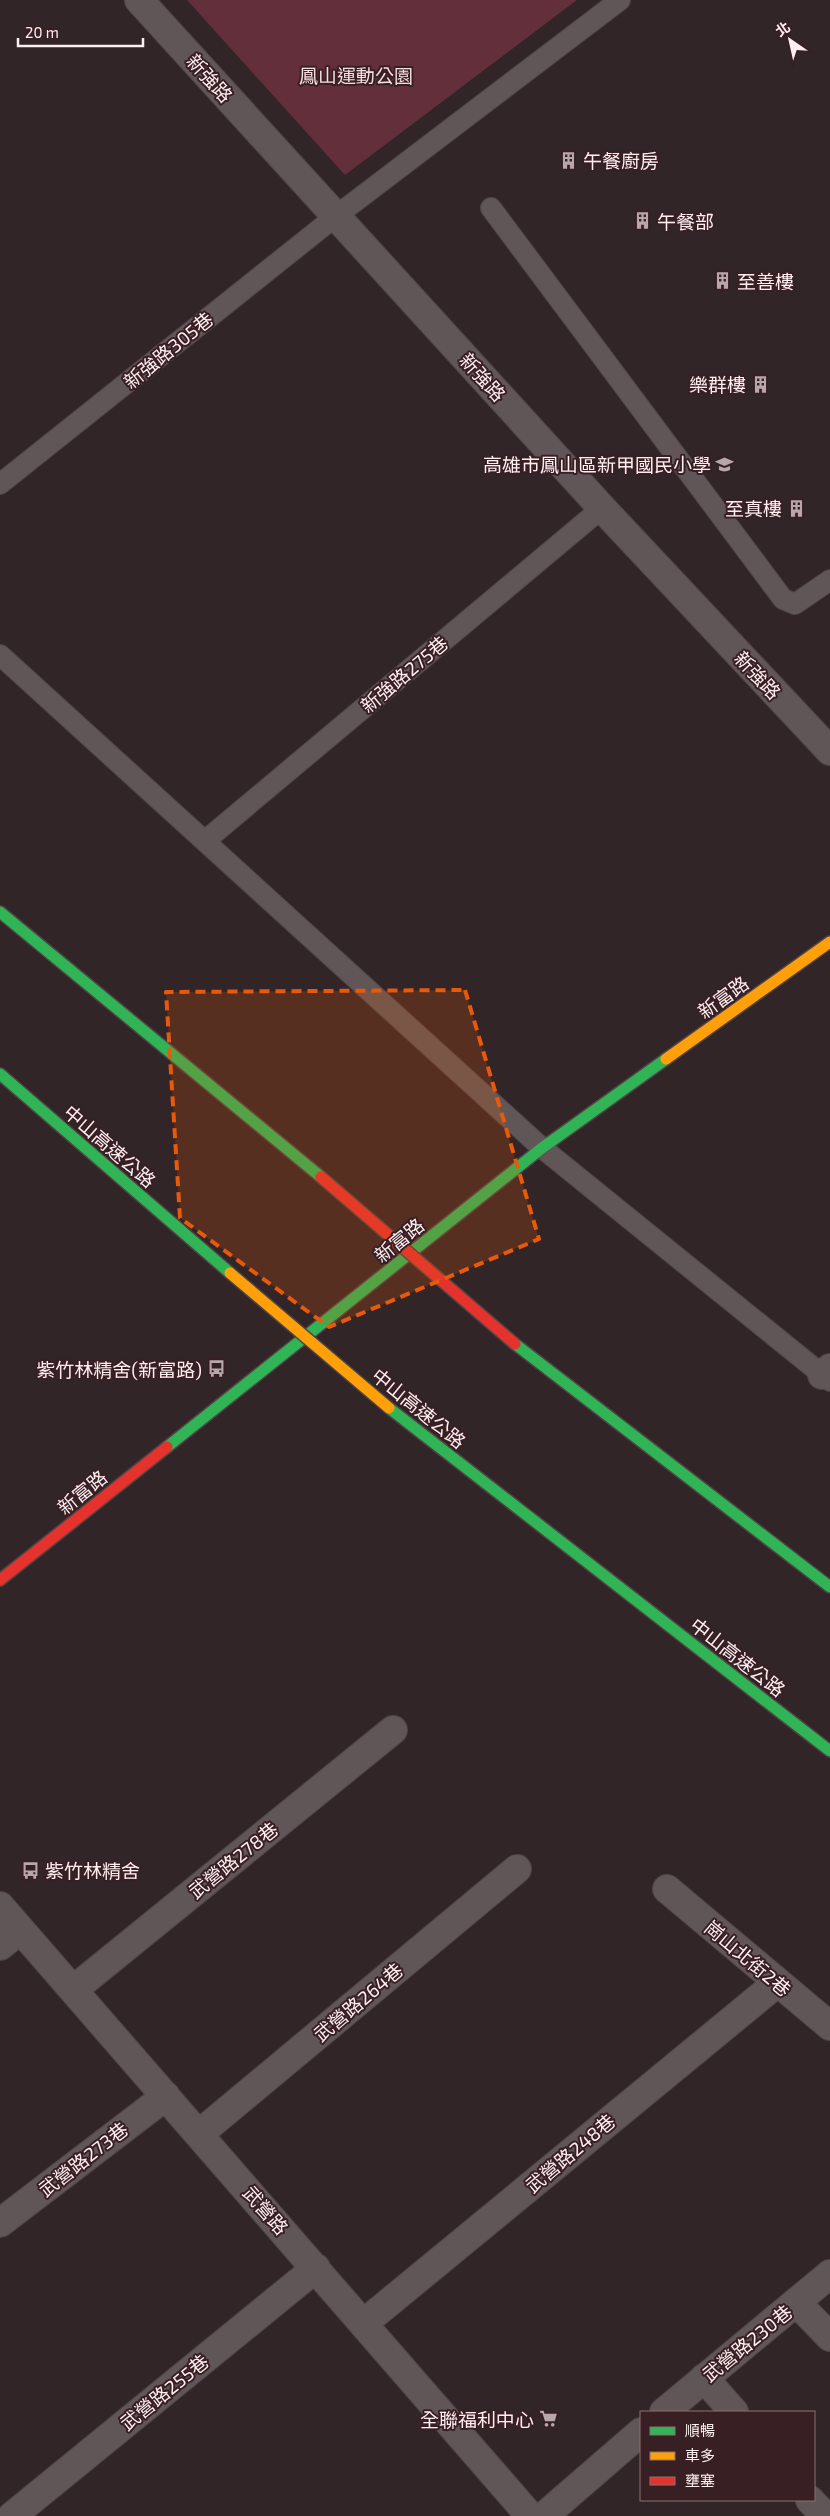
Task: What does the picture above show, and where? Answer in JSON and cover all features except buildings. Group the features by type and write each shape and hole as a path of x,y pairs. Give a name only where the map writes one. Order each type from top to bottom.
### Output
{"main road":[{"path":"0,912 322,1177 515,1344 830,1586"},
{"name":"新富路","path":"0,1580 542,1148 830,942"},
{"name":"中山高速公路","path":"0,1074 389,1408 830,1751"}],"street":[{"name":"新強路","path":"139,0 602,508 830,752"},
{"name":"武營路278巷","path":"73,1990 393,1730"},
{"name":"武營路264巷","path":"199,2134 517,1869"},
{"name":"崗山北街2巷","path":"668,1889 830,2026"},
{"name":"武營路","path":"0,1906 10,1938 73,1990 530,2516"},
{"name":"武營路248巷","path":"364,2323 777,1983"},
{"name":"武營路273巷","path":"0,2223 166,2096"},
{"name":"武營路255巷","path":"12,2516 316,2268"},
{"name":"武營路230巷","path":"665,2411 830,2274"},
{"path":"797,2302 830,2337"},
{"path":"704,2378 733,2411"},
{"path":"544,2516 640,2433"},
{"path":"811,2501 825,2516"}],"lane":[{"name":"新強路305巷","path":"0,484 336,216 620,0"},
{"path":"491,208 783,599 795,604 830,580"},
{"name":"新強路275巷","path":"206,840 602,508"},
{"path":"0,655 206,840 364,988 542,1148 827,1375"}],"highlighted area":[{"path":"465,990 539,1239 329,1327 180,1218 166,992"}],"green space":[{"name":"鳳山運動公園","path":"187,0 577,0 345,175"}],"traffic: fast":[{"path":"0,912 321,1177"},
{"path":"167,1447 542,1148 666,1059"},
{"path":"0,1074 230,1273"},
{"path":"515,1344 830,1587"},
{"path":"389,1408 830,1751"}],"traffic: slow":[{"path":"666,1059 830,942"},
{"path":"230,1273 389,1408"}],"traffic: jam":[{"path":"321,1177 515,1344"},
{"path":"0,1580 167,1447"}],"place":[{"name":"午餐廚房","path":"569,160"},
{"name":"午餐部","path":"643,221"},
{"name":"至善樓","path":"723,281"},
{"name":"樂群樓","path":"760,384"},
{"name":"高雄市鳳山區新甲國民小學","path":"725,464"},
{"name":"至真樓","path":"796,508"},
{"name":"紫竹林精舍(新富路)","path":"216,1369"},
{"name":"紫竹林精舍","path":"31,1870"},
{"name":"全聯福利中心","path":"548,2419"}]}
